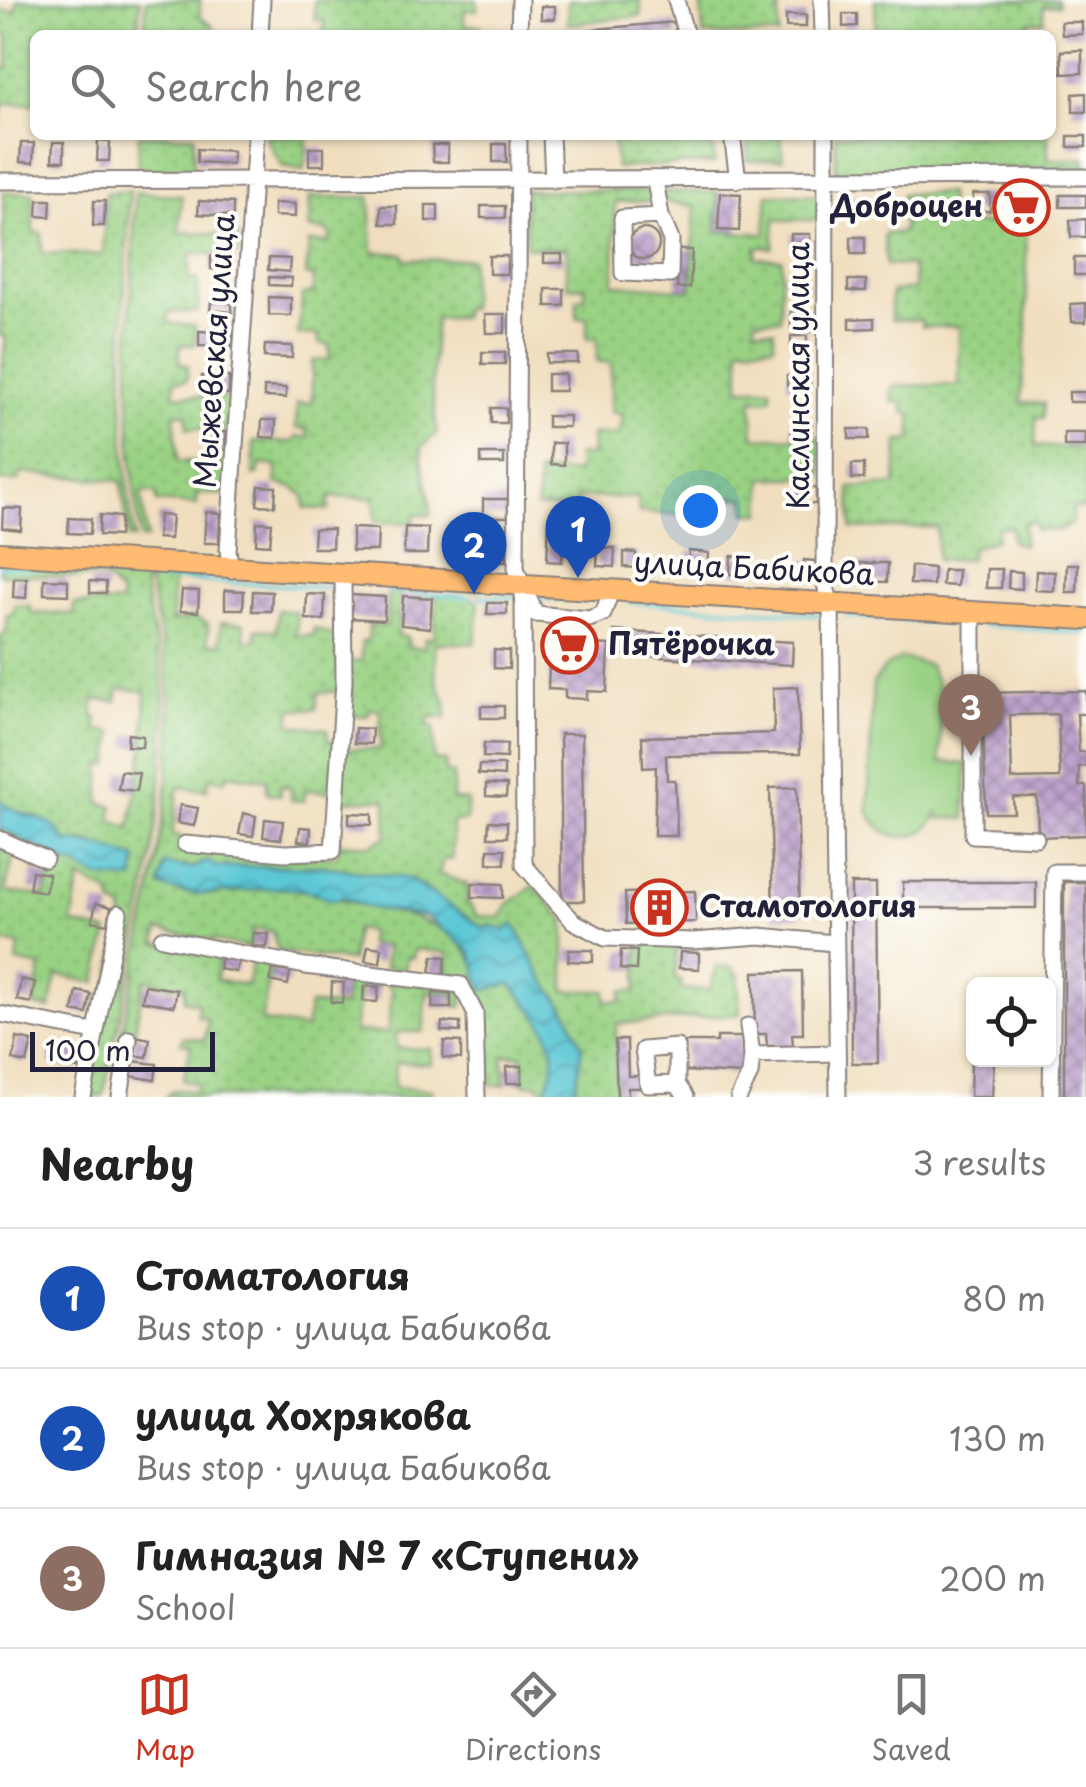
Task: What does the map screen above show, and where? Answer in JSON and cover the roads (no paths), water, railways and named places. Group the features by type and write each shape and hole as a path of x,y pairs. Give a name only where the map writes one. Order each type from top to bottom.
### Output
{"main road":[{"name":"улица Бабикова","path":"0,554 1086,619"}],"street":[{"path":"260,30 262,0"},
{"path":"520,0 520,30"},
{"path":"676,0 685,30"},
{"path":"822,0 823,30"},
{"name":"Мыжевская улица","path":"231,570 228,550 256,140"},
{"path":"519,140 516,568 536,614 549,618 590,620 603,614 611,591"},
{"path":"552,140 553,180"},
{"path":"733,140 738,180"},
{"name":"Каслинская улица","path":"826,140 825,584 831,604 838,1097"},
{"path":"0,181 828,182 1086,177"},
{"path":"655,180 661,216 671,240 670,274 622,272 622,218 661,216"},
{"path":"185,844 285,853 333,852 344,681 343,576"},
{"path":"523,587 524,865 540,885 573,921 606,938 693,941 760,936 834,943"},
{"path":"973,613 974,836 1036,838"},
{"path":"0,839 45,859"},
{"path":"1051,1097 1054,872 1086,872"},
{"path":"83,1097 119,913"},
{"path":"162,938 304,966 461,986 471,1000 477,1097"},
{"path":"0,1014 94,1032"},
{"path":"740,1097 752,1055 748,1026"},
{"path":"120,1097 128,1039"},
{"path":"752,1055 837,1053"}],"water":[{"path":"0,800 53,825 66,842 93,845 137,859 134,880 100,878 0,829"},
{"path":"207,861 218,867 321,866 410,879 485,929 492,925 504,931 514,924 542,977 567,1011 582,1046 576,1086 563,1097 542,1097 550,1080 553,1050 542,1023 511,983 483,991 471,952 427,917 288,888 203,894 160,886 164,864 192,868"}],"waterway":[{"path":"0,566 111,572"},
{"path":"119,572 140,578 339,588"},
{"path":"388,591 470,597"},
{"path":"480,597 517,596"},
{"path":"534,598 590,600"},
{"path":"629,602 823,615"},
{"path":"847,616 968,624"},
{"path":"982,625 1086,633"}],"place":[{"name":"Доброцен","path":"1022,207"},
{"name":"Стоматология","path":"578,578"},
{"name":"улица Хохрякова","path":"474,594"},
{"name":"Пятёрочка","path":"569,645"},
{"name":"Гимназия № 7 «Ступени»","path":"971,756"},
{"name":"Стамотология","path":"660,907"}]}
